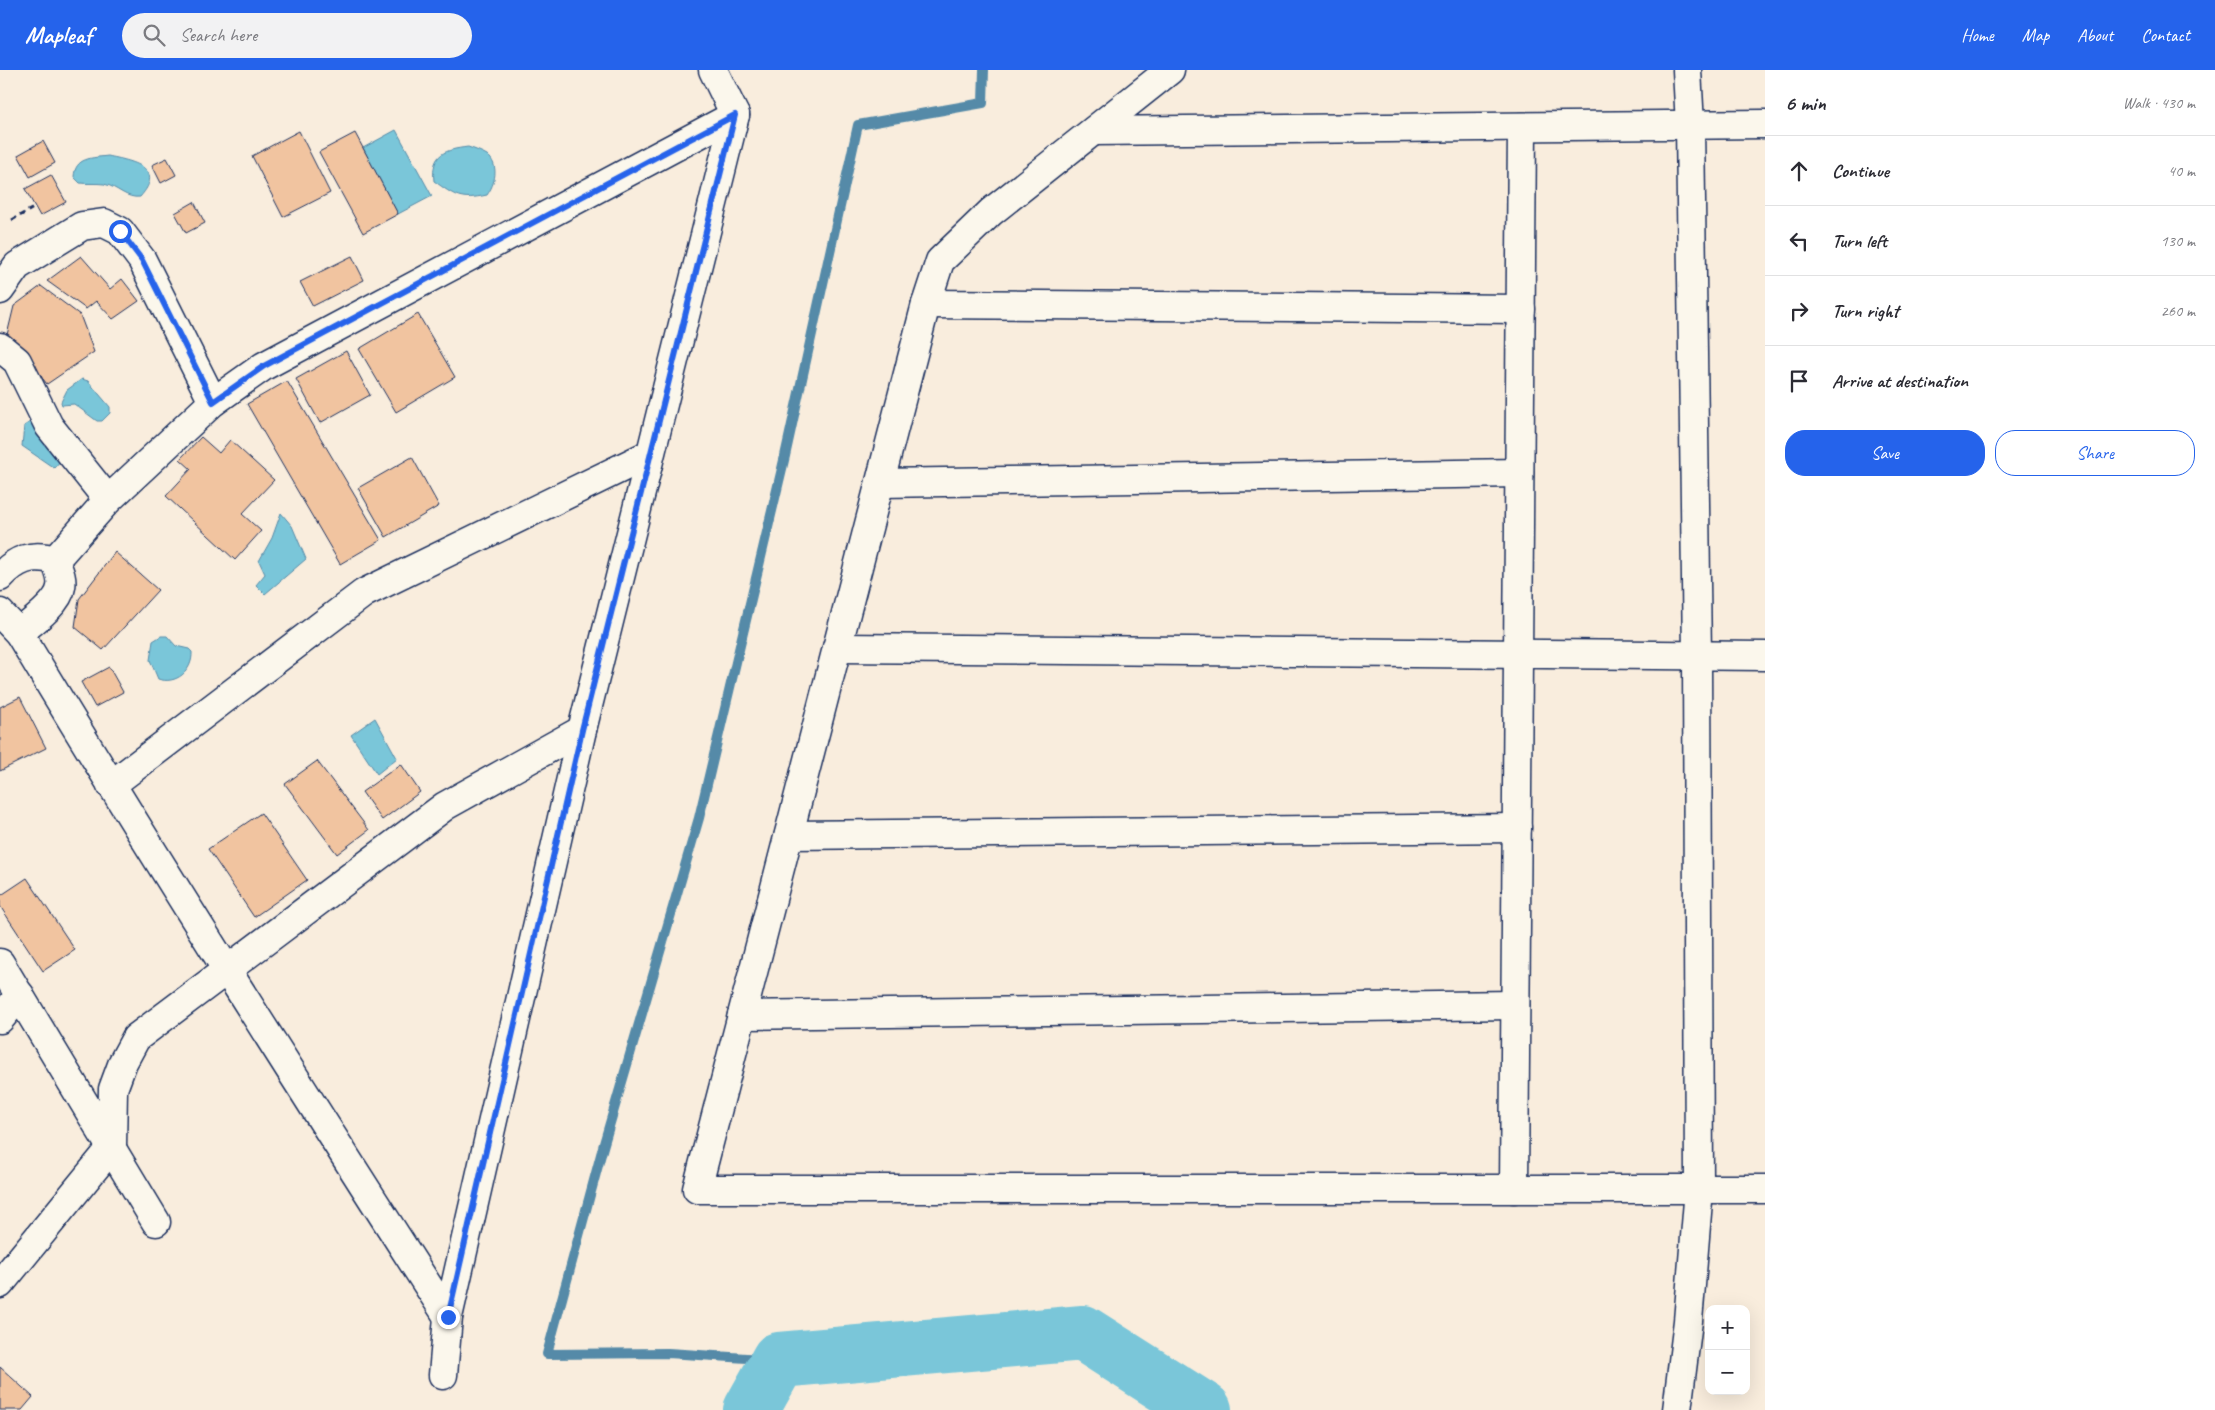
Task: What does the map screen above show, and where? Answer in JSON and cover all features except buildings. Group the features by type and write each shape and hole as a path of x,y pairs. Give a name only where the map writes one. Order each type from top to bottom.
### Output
{"street":[{"path":"443,1375 448,1317 582,730 735,115 713,70"},
{"path":"1170,70 991,212 940,261 926,304 697,1189 1765,1189"},
{"path":"1678,1410 1700,1189 1697,656 1690,125 1687,70"},
{"path":"55,560 108,500 213,402 264,366 735,115"},
{"path":"1094,131 1765,124"},
{"path":"1514,1189 1522,127"},
{"path":"0,290 17,266 82,226 104,223 120,231 142,260 213,402"},
{"path":"926,304 1521,309"},
{"path":"0,347 17,361 49,426 108,500"},
{"path":"111,785 364,593 650,454"},
{"path":"880,483 1519,473"},
{"path":"0,577 23,559 40,556 55,560"},
{"path":"19,633 41,615 56,598 61,588 61,575 55,560"},
{"path":"0,613 19,633 226,972 448,1317"},
{"path":"837,648 1765,656"},
{"path":"0,1284 112,1147 112,1089 123,1062 136,1038 445,806 582,730"},
{"path":"788,835 1517,828"},
{"path":"0,963 156,1222"},
{"path":"0,1020 20,995"},
{"path":"742,1015 1515,1004"}],"path":[{"path":"12,220 35,207"}],"water":[{"path":"396,130 432,196 398,214 363,148"},
{"path":"468,147 487,155 494,164 494,180 487,195 478,197 458,196 434,181 435,164 441,155"},
{"path":"108,156 135,163 148,172 150,179 140,197 126,195 104,184 80,183 74,177 75,170 81,162 90,158"},
{"path":"82,379 88,381 110,407 110,413 102,421 97,421 74,404 62,405 61,402 67,390"},
{"path":"33,420 62,459 54,468 22,446 24,426"},
{"path":"281,513 292,526 306,559 265,594 256,585 265,574 259,561 272,538"},
{"path":"161,636 167,636 176,646 189,649 192,652 190,665 182,675 171,680 158,679 150,660 153,641"},
{"path":"375,718 397,758 377,774 351,735"}],"waterway":[{"path":"779,1360 668,1353 547,1354 603,1147 699,818 785,456 858,125 983,103 984,70"},
{"path":"751,1410 779,1360 1083,1333 1204,1410"}],"route":[{"path":"120,231 142,260 213,402 264,366 735,115 582,730 448,1317"}]}
